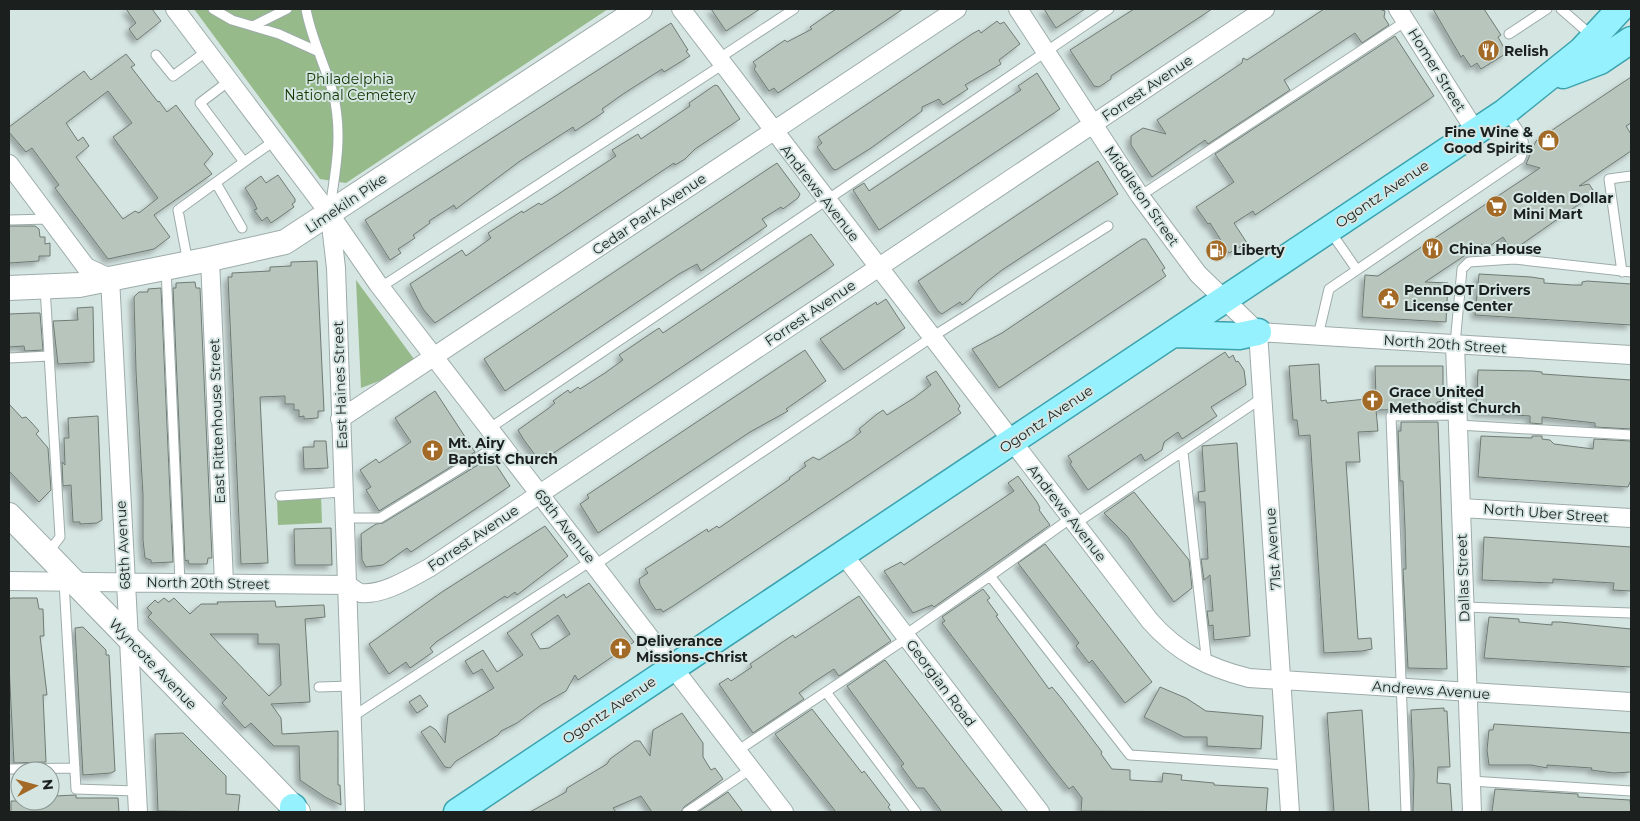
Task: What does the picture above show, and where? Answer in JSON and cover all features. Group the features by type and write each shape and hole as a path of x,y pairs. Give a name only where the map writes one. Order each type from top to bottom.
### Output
{"main road":[{"name":"Ogontz Avenue","path":"457,812 1506,112 1546,81 1594,38 1620,9"},
{"path":"1546,81 1600,61 1631,40"},
{"path":"1173,334 1240,336 1258,332"}],"street":[{"path":"175,9 329,213"},
{"name":"Limekiln Pike","path":"9,288 79,285 188,264 285,242 640,9"},
{"name":"Andrews Avenue","path":"681,9 1011,442 1167,640 1188,656 1207,666 1249,678 1631,702"},
{"name":"Cedar Park Avenue","path":"340,419 957,9"},
{"name":"Middleton Street","path":"1018,9 1140,196 1198,274 1226,300"},
{"name":"Forrest Avenue","path":"348,585 360,593 374,592 402,582 429,568 1266,9"},
{"name":"Homer Street","path":"1404,15 1476,132"},
{"path":"9,164 86,267 110,278"},
{"name":"69th Avenue","path":"329,213 381,287 784,812"},
{"name":"East Haines Street","path":"329,213 336,268 355,812"},
{"name":"East Rittenhouse Street","path":"188,264 224,583"},
{"name":"68th Avenue","path":"110,278 138,812"},
{"path":"1226,300 1258,332"},
{"name":"North 20th Street","path":"1258,332 1631,355"},
{"name":"71st Avenue","path":"1258,332 1290,812"},
{"name":"Dallas Street","path":"1455,344 1472,812"},
{"name":"North Uber Street","path":"1461,508 1631,518"},
{"name":"Wyncote Avenue","path":"9,515 47,554 68,582 130,639 295,810"},
{"name":"Georgian Road","path":"843,554 1040,812"},
{"name":"North 20th Street","path":"9,581 348,585"}],"lane":[{"path":"213,9 232,20 286,36 319,52"},
{"path":"253,26 287,9"},
{"path":"306,9 332,91 339,124 339,152 329,213"},
{"path":"381,287 720,62 794,9"},
{"path":"490,428 1108,9"},
{"path":"1509,34 1547,9"},
{"path":"1561,9 1594,38"},
{"path":"1140,196 1404,15"},
{"path":"156,55 173,76 207,51"},
{"path":"229,81 200,103 244,162"},
{"path":"1318,336 1329,289 1520,159 1525,149 1524,140 1506,112"},
{"path":"180,583 188,264 178,210 274,141"},
{"path":"1455,344 1462,270 1469,262 1514,260 1627,272 1609,179 1631,176"},
{"path":"216,183 242,228"},
{"path":"9,220 50,219"},
{"path":"352,717 593,563 932,337 1108,226"},
{"path":"1328,230 1357,270"},
{"path":"45,286 60,538 47,554"},
{"path":"9,358 49,356"},
{"path":"737,751 906,637 990,576 1263,398"},
{"path":"1406,812 1391,416 1631,435"},
{"path":"345,518 380,518 501,443"},
{"path":"1182,452 1207,666"},
{"path":"280,496 343,492"},
{"path":"990,576 1130,755 1287,765"},
{"path":"68,582 76,789 136,791"},
{"path":"1464,607 1631,613"},
{"path":"319,686 351,686"},
{"path":"826,692 916,812"},
{"path":"9,769 75,768"},
{"path":"688,812 751,769"},
{"path":"1471,781 1631,791"}],"green space":[{"name":"Philadelphia National Cemetery","path":"194,9 608,9 346,183 320,179"},
{"path":"356,280 414,359 392,376 361,388"},
{"path":"321,495 322,523 278,525 277,497"}],"building":[{"path":"126,9 152,9 161,21 137,40 129,29 136,23"},
{"path":"711,9 760,9 726,31"},
{"path":"836,9 903,9 778,93 774,88 769,91 754,69 756,66 753,62 785,40 787,42 812,29 810,27"},
{"path":"1044,9 1085,9 1056,28"},
{"path":"1134,9 1212,9 1111,76 1111,79 1099,87 1094,86 1070,50"},
{"path":"1324,9 1379,9 1385,11 1384,17 1389,25 1362,43 1355,33 1284,80 1290,90 1208,144 1205,140 1152,177 1131,145 1131,136 1143,128 1166,134 1157,120 1242,63 1243,58 1247,60"},
{"path":"1433,9 1484,9 1501,35 1498,37 1507,53 1481,69 1477,63 1471,67 1463,55 1461,57"},
{"path":"997,21 1000,24 1004,22 1020,44 999,60 1001,64 965,85 968,89 943,105 939,99 922,107 922,111 871,148 836,170 833,169 817,147 822,143 818,137 972,34 979,30 981,33"},
{"path":"671,23 690,56 664,72 662,69 623,94 602,109 604,112 575,131 573,127 520,161 456,209 454,205 429,221 430,223 413,235 415,238 398,249 401,253 390,260 365,220"},
{"path":"1395,36 1434,96 1255,215 1253,211 1234,223 1247,243 1229,253 1210,223 1208,224 1196,207 1234,182 1215,154"},
{"path":"126,54 135,65 131,67 158,102 167,112 176,105 213,154 204,164 212,174 154,215 170,237 154,249 108,259 55,188 59,185 32,148 26,152 9,132 9,127 84,71 91,80","holes":["108,91 132,123 113,137 158,198 139,213 135,211 123,219 76,157 89,146 83,137 78,141 66,123"]},
{"path":"1037,73 1060,109 879,230 853,190 864,183 869,191 1021,90 1018,86"},
{"path":"1631,77 1631,123 1626,126 1631,134 1631,151 1579,186 1589,184 1595,193 1512,251 1503,237 1481,252 1482,244 1425,282 1448,283 1446,322 1362,317 1365,275 1378,276 1540,168 1526,164 1536,141"},
{"path":"715,85 718,86 740,119 695,149 685,159 675,165 674,163 435,323 423,309 410,284 462,250 466,256 491,238 488,233 522,211 523,213 539,203 541,205 557,195 616,156 612,150 638,134 641,139 690,106 689,103"},
{"path":"1098,161 1118,194 1002,270 978,289 962,305 960,302 942,314 938,311 918,281"},
{"path":"777,163 800,194 798,198 783,209 781,207 762,219 767,226 701,271 697,264 679,274 505,391 484,359"},
{"path":"278,175 295,199 295,202 292,204 294,207 271,223 267,217 262,221 254,210 257,209 245,188 261,176 266,183"},
{"path":"9,226 35,226 39,229 40,237 45,237 45,244 50,243 50,256 39,256 39,261 9,263"},
{"path":"811,234 834,265 549,456 547,453 538,459 518,430 549,408 555,403 553,401 568,390 570,393 578,387 580,389 605,373 623,360 619,355 659,328 663,333"},
{"path":"1142,239 1146,239 1165,268 1162,270 1166,276 999,388 972,349 1002,333"},
{"path":"317,261 324,411 318,411 318,418 304,419 304,416 299,417 299,410 294,410 294,404 285,404 285,396 260,397 268,563 241,564 228,277 232,277 232,273 270,271 270,267 291,266 291,262"},
{"path":"1479,274 1531,277 1544,279 1544,283 1573,285 1582,285 1582,282 1587,281 1631,284 1631,325 1475,315"},
{"path":"195,282 196,288 200,288 212,558 208,558 207,564 189,564 188,560 185,561 173,288 176,288 176,283"},
{"path":"161,288 173,562 151,563 151,560 145,558 143,540 143,495 134,297 139,292 148,292 148,289"},
{"path":"886,299 905,328 844,370 820,339 876,302 877,305"},
{"path":"93,307 94,362 58,364 53,321 78,320 77,308"},
{"path":"40,313 43,350 25,351 24,346 9,347 9,314"},
{"path":"805,350 826,381 786,409 788,411 750,432 598,533 580,504 589,498 587,495"},
{"path":"1225,352 1229,358 1233,355 1236,362 1238,361 1244,370 1246,385 1211,407 1217,416 1182,439 1178,432 1164,442 1162,450 1145,461 1141,454 1088,490 1070,464 1072,462 1068,456"},
{"path":"1319,364 1321,401 1326,400 1327,403 1376,398 1375,366 1443,366 1443,401 1437,402 1437,409 1376,410 1378,431 1358,432 1360,462 1346,462 1358,639 1371,638 1372,649 1362,651 1324,653 1310,435 1299,436 1297,420 1293,420 1289,366"},
{"path":"1478,370 1533,371 1542,372 1542,374 1631,380 1631,429 1595,427 1595,423 1542,417 1542,424 1530,423 1530,416 1476,412"},
{"path":"936,371 960,406 958,409 961,413 673,606 663,612 661,609 656,610 640,585 639,579 648,573 645,569 707,529 708,532 717,526 719,528 790,479 806,466 804,463 813,457 819,460 852,439 861,432 859,429 883,410 887,415 914,398 931,385 926,377"},
{"name":"Mt. Airy Baptist Church","path":"435,391 475,452 379,511 366,490 371,487 360,470 376,459 379,463 411,442 395,418"},
{"path":"9,404 22,418 26,417 39,431 36,434 48,448 51,490 39,502 9,471"},
{"path":"98,416 102,520 97,523 80,524 80,522 73,522 71,485 63,486 62,462 65,465 64,438 69,438 68,418"},
{"path":"1401,422 1438,422 1447,669 1408,668 1403,569 1406,569 1405,528 1403,481 1400,481 1398,431 1401,431"},
{"path":"1481,436 1532,438 1532,436 1542,436 1542,439 1550,440 1554,444 1593,449 1594,439 1631,441 1631,480 1628,487 1478,477"},
{"path":"314,441 326,441 328,468 304,469 303,447 314,447"},
{"path":"1237,443 1250,636 1214,640 1213,625 1209,626 1207,611 1213,611 1210,575 1204,580 1201,559 1208,559 1205,502 1199,502 1198,492 1205,491 1202,446"},
{"path":"491,457 510,486 411,552 407,548 383,565 366,567 362,560 361,534 376,524 383,523"},
{"path":"1018,476 1037,502 1039,510 1050,525 934,607 932,605 913,613 884,571 901,562 904,565 1014,491 1008,483"},
{"path":"1134,492 1189,560 1192,588 1174,602 1127,536 1104,513"},
{"path":"545,526 568,556 517,595 515,592 507,598 505,596 436,642 430,648 433,652 410,668 406,662 389,674 369,644 442,592"},
{"path":"331,528 332,565 295,565 294,529"},
{"path":"1484,537 1631,547 1631,591 1613,590 1614,583 1553,579 1553,583 1482,580"},
{"path":"1045,544 1152,682 1125,703 1092,660 1089,663 1076,646 1079,643 1018,563"},
{"path":"589,583 634,642 578,680 575,675 566,691 541,705 517,723 501,731 498,735 456,761 450,768 445,767 421,732 430,726 436,730 445,743 448,715 494,688 482,669 473,674 465,661 483,650 497,672 523,655 507,633 564,594 566,598","holes":["558,615 570,634 549,648 540,649 531,634"]},
{"path":"983,589 990,598 987,600 998,615 996,616 1049,689 1052,687 1062,699 1102,752 1101,754 1112,769 1130,770 1130,780 1162,782 1163,773 1182,775 1181,780 1214,783 1214,785 1268,788 1266,812 1081,811 1082,798 1073,786 1069,789 942,623 945,621 942,617"},
{"path":"859,596 891,641 839,676 834,669 814,682 799,693 804,699 753,733 719,684 728,678 731,681 752,667 750,664 793,635 795,638"},
{"path":"37,598 39,609 43,609 44,636 40,636 47,695 43,695 46,761 14,761 9,666 9,599"},
{"path":"164,598 169,602 174,598 190,614 201,604 218,604 217,602 275,601 276,607 324,605 325,617 305,619 310,702 271,704 281,718 282,734 338,731 338,785 340,785 341,805 300,780 299,746 274,746 251,723 245,728 222,703 227,698 148,617 152,613 147,608 155,600 158,603","holes":["210,634 258,634 258,644 279,644 281,685 269,696"]},
{"path":"1489,617 1519,619 1519,622 1552,625 1552,622 1560,622 1631,629 1631,667 1484,658"},
{"path":"83,627 106,650 106,655 109,655 115,771 111,773 83,775 75,628"},
{"path":"885,660 1003,812 942,812 924,788 917,788 901,766 904,764 847,686"},
{"path":"1160,687 1186,698 1206,711 1263,716 1261,749 1207,746 1207,737 1184,737 1144,717"},
{"path":"420,695 428,706 417,713 409,702"},
{"path":"1444,708 1444,711 1447,711 1450,767 1438,767 1437,783 1450,784 1452,812 1413,812 1414,774 1411,710"},
{"path":"812,709 862,773 864,771 890,805 888,807 892,812 836,812 775,734"},
{"path":"1362,710 1369,812 1334,812 1327,713"},
{"path":"682,713 703,743 703,757 711,770 715,768 723,779 684,807 681,812 652,812 641,796 613,808 616,812 530,812 566,792 567,788 607,764 610,759 635,741 640,741 650,756 653,730"},
{"path":"1494,724 1631,733 1631,772 1614,773 1591,770 1592,768 1547,765 1547,768 1531,765 1489,765 1487,750 1489,730 1493,730"},
{"path":"183,733 226,776 226,794 240,795 238,812 158,811 155,734"},
{"path":"1495,789 1578,794 1578,797 1630,800 1631,812 1492,812"},
{"path":"728,792 743,812 698,812"},
{"path":"76,795 76,798 118,798 119,812 11,812 60,811 60,796"}],"place":[{"name":"Relish","path":"1488,51"},
{"name":"Fine Wine & Good Spirits","path":"1549,140"},
{"name":"Golden Dollar Mini Mart","path":"1497,206"},
{"name":"China House","path":"1433,249"},
{"name":"Liberty","path":"1217,250"},
{"name":"PennDOT Drivers License Center","path":"1388,298"},
{"name":"Grace United Methodist Church","path":"1373,400"},
{"name":"Mt. Airy Baptist Church","path":"432,451"},
{"name":"Deliverance Missions-Christ","path":"620,649"}]}
